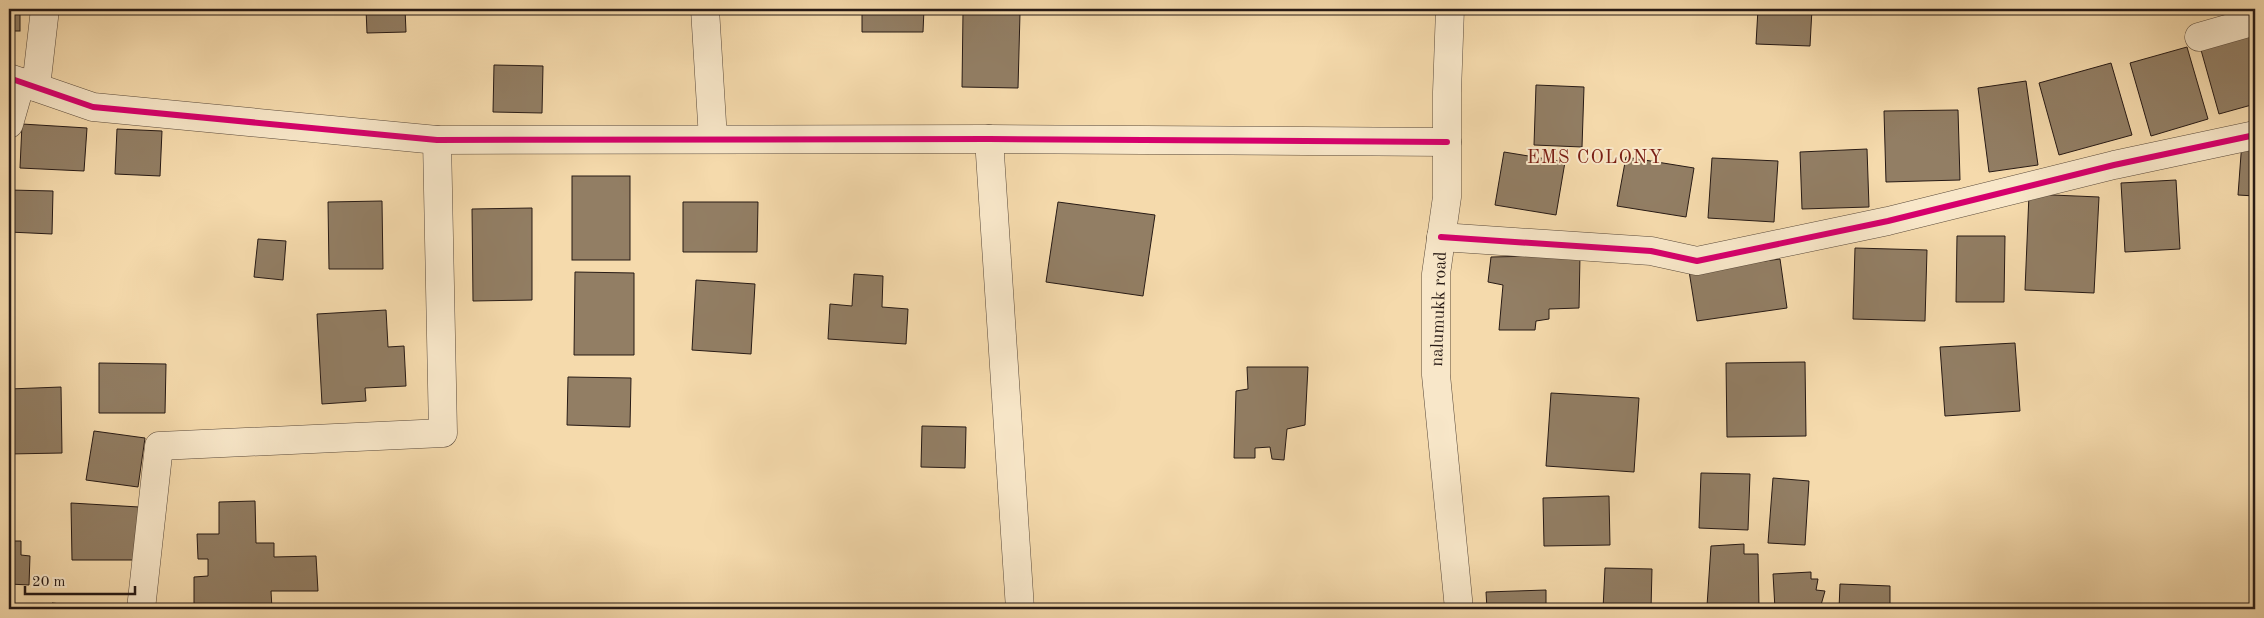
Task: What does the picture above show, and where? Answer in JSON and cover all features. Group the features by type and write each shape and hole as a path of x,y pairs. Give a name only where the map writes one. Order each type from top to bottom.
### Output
{"street":[{"path":"9,124 45,9"},
{"path":"705,9 713,140"},
{"name":"nalumukk road","path":"1450,9 1447,197 1436,274 1436,375 1459,609"},
{"path":"2200,36 2255,21"},
{"path":"22,82 93,107 437,140 989,139 1447,142"},
{"path":"1441,237 1652,251 1697,261 1888,221 2114,165 2255,135"},
{"path":"989,139 1020,609"},
{"path":"141,609 159,446 443,433 437,140"}],"building":[{"path":"9,9 20,9 20,31 9,31"},
{"path":"366,9 405,9 406,32 367,33"},
{"path":"862,9 924,9 923,32 862,32"},
{"path":"1758,9 1812,9 1810,46 1756,44"},
{"path":"2099,9 2146,9 2145,14 2099,13"},
{"path":"963,12 1020,13 1018,88 962,87"},
{"path":"2255,35 2255,104 2219,114 2201,50"},
{"path":"2187,47 2208,119 2151,136 2130,63"},
{"path":"2111,63 2132,135 2059,155 2039,83"},
{"path":"494,65 543,66 542,113 493,112"},
{"path":"2026,81 2038,165 1989,172 1978,88"},
{"path":"1536,85 1584,87 1582,147 1534,145"},
{"path":"1958,110 1960,180 1886,182 1884,111"},
{"path":"22,124 87,128 84,171 20,168"},
{"path":"117,129 162,131 160,176 115,174"},
{"path":"2242,141 2255,142 2255,196 2238,195"},
{"path":"1867,149 1869,207 1802,209 1800,152"},
{"path":"1504,152 1565,162 1556,215 1495,205"},
{"path":"1626,157 1694,168 1686,217 1617,206"},
{"path":"1712,158 1778,161 1774,222 1708,218"},
{"path":"572,176 630,176 630,260 572,260"},
{"path":"2176,180 2180,249 2125,252 2121,183"},
{"path":"9,190 53,191 52,234 9,232"},
{"path":"2029,194 2099,197 2094,293 2025,290"},
{"path":"382,201 383,269 329,269 328,202"},
{"path":"683,202 758,202 757,252 683,252"},
{"path":"1058,202 1155,215 1143,296 1046,282"},
{"path":"532,208 532,300 473,301 472,209"},
{"path":"1957,236 2005,236 2004,302 1956,302"},
{"path":"258,239 286,241 283,280 254,277"},
{"path":"1855,248 1927,250 1925,321 1853,319"},
{"path":"1580,255 1579,308 1549,309 1549,319 1536,321 1535,330 1499,330 1503,285 1488,282 1491,257"},
{"path":"1780,259 1787,308 1697,321 1689,271"},
{"path":"575,272 634,273 634,355 574,355"},
{"path":"854,274 883,276 882,307 908,309 906,344 828,339 830,304 852,306"},
{"path":"696,280 755,284 751,354 692,350"},
{"path":"386,310 388,347 404,346 406,386 365,388 366,401 322,404 317,314"},
{"path":"2015,343 2020,411 1945,416 1940,347"},
{"path":"1805,362 1806,436 1727,437 1726,363"},
{"path":"99,363 166,364 165,413 99,413"},
{"path":"1247,367 1308,367 1305,425 1287,429 1284,460 1272,459 1270,447 1255,448 1255,458 1234,458 1236,391 1248,389"},
{"path":"568,377 631,378 630,427 567,425"},
{"path":"61,387 62,453 9,454 9,389"},
{"path":"1551,393 1639,398 1634,472 1546,466"},
{"path":"922,426 966,427 965,468 921,467"},
{"path":"94,431 145,438 138,487 86,480"},
{"path":"1701,473 1750,474 1748,530 1699,528"},
{"path":"1773,478 1809,481 1805,545 1768,543"},
{"path":"1609,496 1610,545 1544,546 1543,498"},
{"path":"255,501 256,543 274,543 274,557 316,556 318,591 271,591 272,609 217,609 217,604 194,605 194,577 208,576 208,559 198,559 197,534 219,534 219,502"},
{"path":"71,503 139,507 137,560 72,560"},
{"path":"9,541 21,541 21,555 30,556 29,585 9,584"},
{"path":"1744,544 1744,554 1758,554 1759,608 1707,606 1711,546"},
{"path":"1605,568 1652,569 1651,609 1603,609"},
{"path":"1811,572 1811,579 1818,579 1816,590 1825,591 1821,605 1828,605 1828,609 1775,609 1773,574"},
{"path":"1840,584 1890,586 1890,609 1839,609"},
{"path":"1546,590 1546,609 1487,609 1486,592"},
{"path":"52,603 108,609 51,609"}],"cycle path":[{"path":"9,78 93,107 437,140 989,139 1447,142"},
{"path":"1441,237 1651,251 1697,261 1888,221 2114,165 2255,135"}],"district":[{"name":"EMS COLONY","path":"1595,156"}]}
